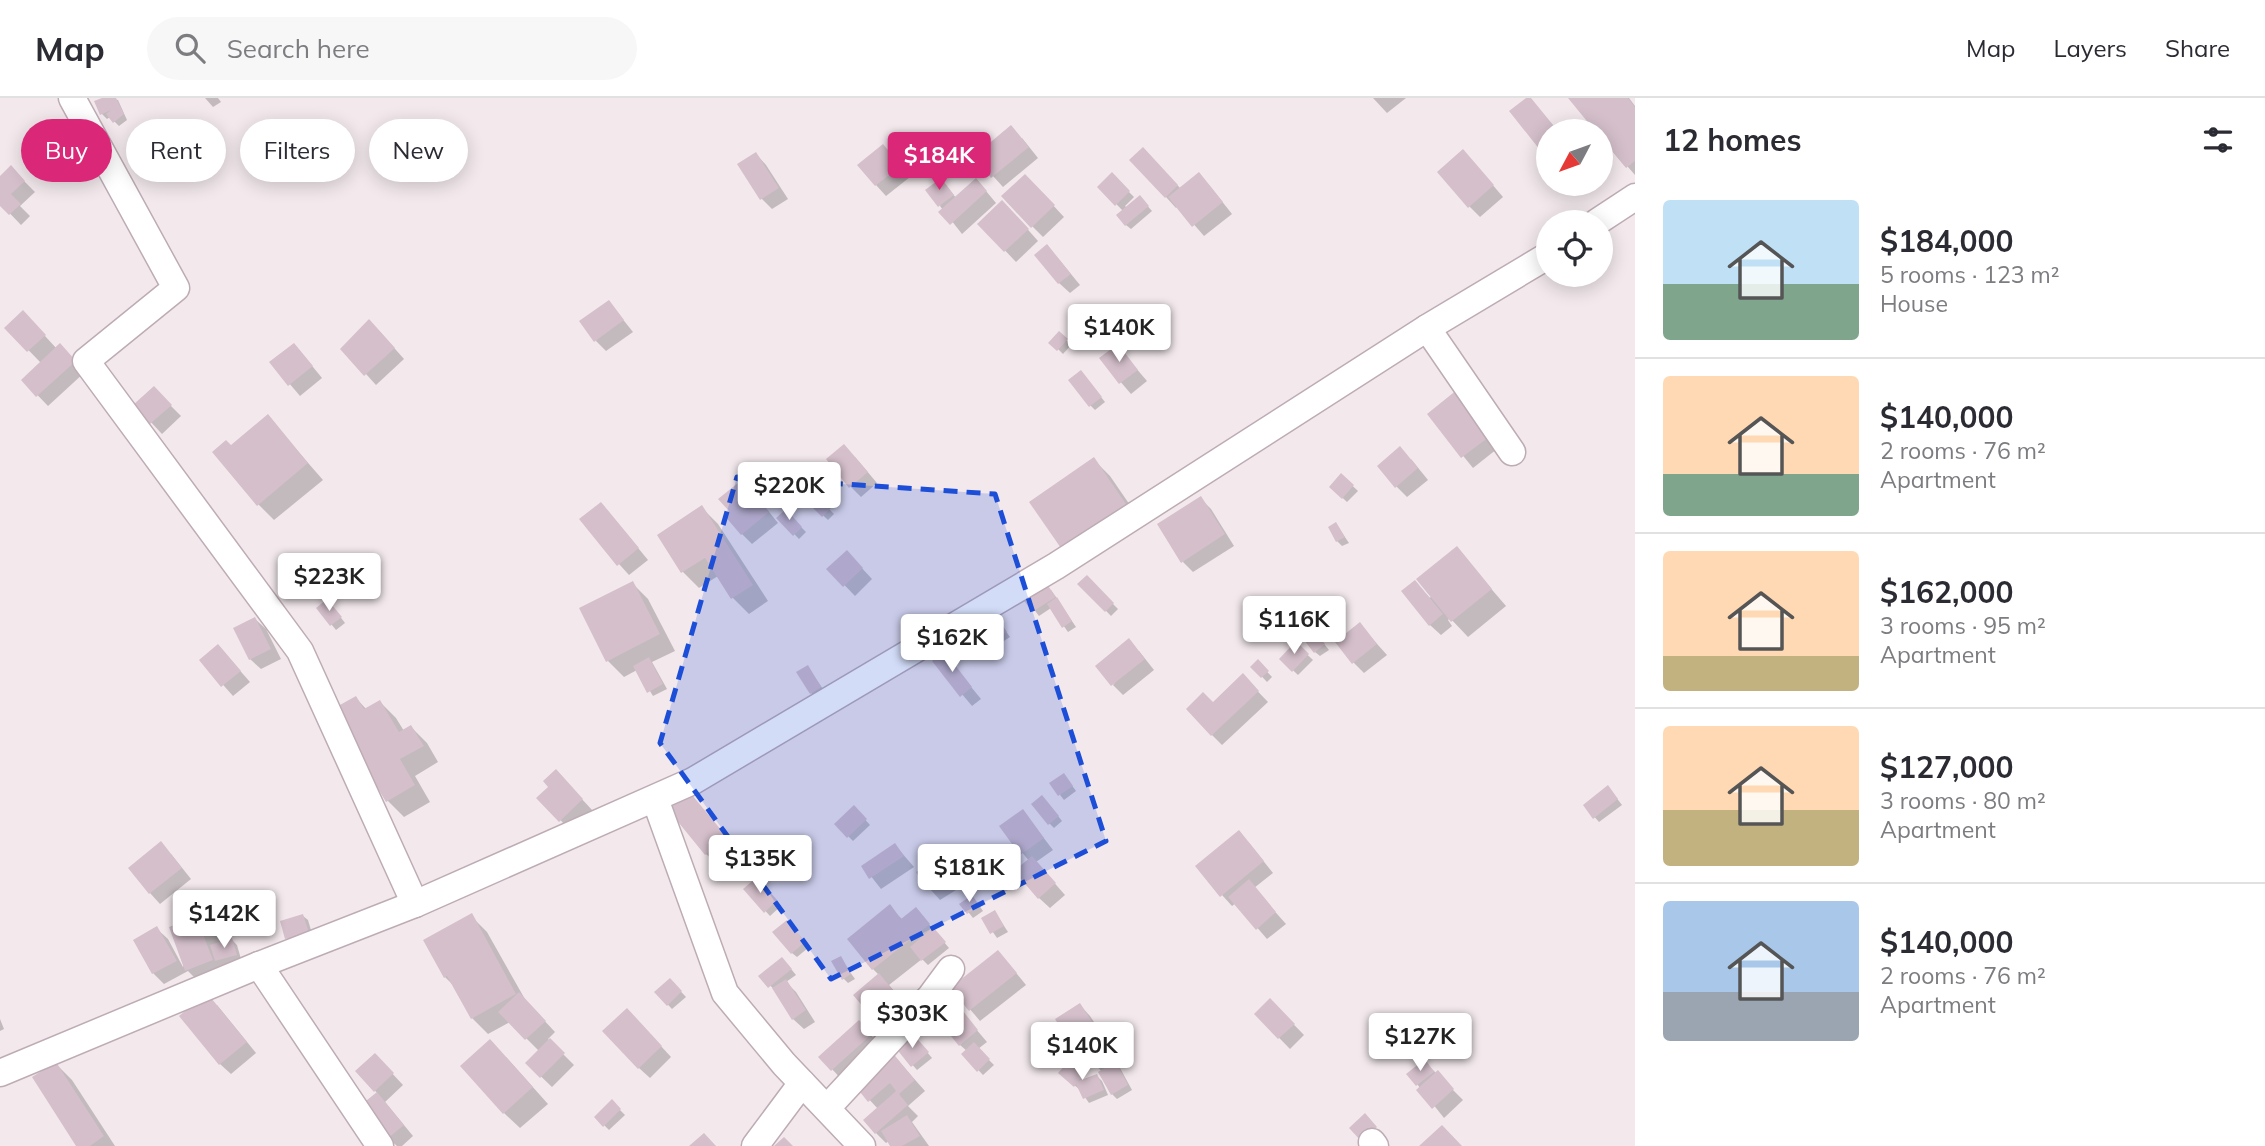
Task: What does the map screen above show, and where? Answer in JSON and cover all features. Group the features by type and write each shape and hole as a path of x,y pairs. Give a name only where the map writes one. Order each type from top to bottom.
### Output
{"street":[{"path":"72,98 176,288 86,361 300,651 415,904"},
{"path":"1613,211 1635,197"},
{"path":"0,1073 258,965 415,904 693,781 1056,566 1427,328 1536,263"},
{"path":"1427,328 1512,452"},
{"path":"655,799 725,993 784,1065 862,1146"},
{"path":"258,965 380,1146"},
{"path":"827,1108 931,996 951,969"},
{"path":"755,1146 802,1083"}],"highlighted area":[{"path":"737,477 995,494 1106,841 831,979 660,743"}],"building":[{"path":"116,98 124,114 113,123 106,114 111,110 100,115 94,101"},
{"path":"1526,98 1531,98 1548,119 1536,119 1536,145 1509,111"},
{"path":"1568,98 1628,98 1635,107 1635,161 1626,168 1614,154 1614,119 1585,119"},
{"path":"1011,125 1029,147 991,178 974,156"},
{"path":"883,144 901,166 875,186 857,165"},
{"path":"1143,147 1178,185 1165,198 1129,160"},
{"path":"1463,149 1494,185 1468,208 1437,172"},
{"path":"756,152 779,188 760,200 737,164"},
{"path":"11,165 21,176 21,182 24,182 11,194 21,204 9,215 0,206 0,176"},
{"path":"1112,172 1130,191 1115,206 1097,187"},
{"path":"1199,172 1223,202 1192,227 1168,197"},
{"path":"1025,174 1055,205 1031,228 1001,196"},
{"path":"941,178 954,195 938,207 925,190"},
{"path":"976,178 987,191 950,225 938,212"},
{"path":"1140,195 1149,206 1125,226 1116,215"},
{"path":"1002,200 1029,229 1004,252 977,224"},
{"path":"1047,244 1071,274 1058,284 1034,255"},
{"path":"609,300 624,320 594,342 579,321"},
{"path":"23,310 46,335 27,352 4,328"},
{"path":"369,319 395,348 364,376 340,349"},
{"path":"1059,331 1068,339 1057,351 1048,343"},
{"path":"60,343 76,361 36,397 21,380"},
{"path":"294,343 313,366 288,386 269,362"},
{"path":"1118,344 1138,370 1119,384 1099,358"},
{"path":"1081,370 1102,397 1089,407 1068,380"},
{"path":"154,386 172,405 150,424 133,405"},
{"path":"1458,389 1493,434 1461,458 1427,414"},
{"path":"268,414 308,463 257,506 212,452 226,440 231,445"},
{"path":"844,444 868,472 849,488 826,459"},
{"path":"1400,446 1418,468 1395,488 1377,466"},
{"path":"1094,457 1128,507 1063,551 1029,502"},
{"path":"1341,473 1354,485 1342,499 1329,487"},
{"path":"743,479 769,512 741,535 724,515 729,511 718,499"},
{"path":"817,494 831,508 822,517 808,503"},
{"path":"1201,496 1225,534 1181,563 1157,524"},
{"path":"601,502 639,548 617,566 579,519"},
{"path":"702,505 753,585 731,599 705,558 681,573 657,535"},
{"path":"786,509 802,527 793,536 776,518"},
{"path":"1336,522 1345,537 1336,542 1328,527"},
{"path":"1457,546 1492,589 1451,622 1416,579"},
{"path":"847,550 863,568 843,587 826,569"},
{"path":"1087,575 1114,603 1105,612 1077,584"},
{"path":"1415,580 1443,614 1429,626 1401,591"},
{"path":"633,581 660,634 606,662 579,608"},
{"path":"1046,583 1056,597 1032,612 1023,599"},
{"path":"1057,597 1072,621 1062,628 1047,604"},
{"path":"327,599 342,617 330,626 316,608"},
{"path":"255,617 271,649 249,660 233,628"},
{"path":"997,617 1007,632 984,646 975,631"},
{"path":"1360,622 1377,644 1352,664 1335,642"},
{"path":"1315,632 1325,644 1314,653 1304,640"},
{"path":"1129,638 1145,659 1111,686 1095,666"},
{"path":"1296,641 1309,654 1292,672 1279,659"},
{"path":"218,644 241,671 221,687 199,660"},
{"path":"945,652 972,687 960,697 932,661"},
{"path":"649,657 663,684 647,693 633,666"},
{"path":"1258,659 1269,671 1261,678 1250,667"},
{"path":"808,665 821,687 810,694 796,672"},
{"path":"1243,673 1259,691 1211,736 1186,709 1203,692 1213,702"},
{"path":"356,696 364,709 380,700 399,732 411,725 424,746 400,759 415,785 386,802 331,710"},
{"path":"556,769 583,799 559,822 536,798 548,787 543,781"},
{"path":"1064,773 1073,786 1058,796 1049,783"},
{"path":"1608,785 1618,799 1593,819 1583,805"},
{"path":"687,789 727,837 705,855 666,807"},
{"path":"1042,795 1059,816 1048,825 1031,804"},
{"path":"854,805 867,819 847,838 834,824"},
{"path":"1023,809 1044,838 1020,855 999,826"},
{"path":"1239,830 1264,861 1220,897 1195,866"},
{"path":"161,841 182,868 149,894 128,868"},
{"path":"895,843 904,856 869,879 861,866"},
{"path":"942,855 954,874 928,890 916,872"},
{"path":"1032,856 1056,883 1038,899 1014,871"},
{"path":"757,877 777,900 764,913 743,889"},
{"path":"1249,879 1276,912 1256,930 1228,897"},
{"path":"972,895 979,905 967,914 959,904"},
{"path":"890,904 901,919 916,907 930,924 872,970 847,939"},
{"path":"995,910 1004,926 990,934 981,918"},
{"path":"209,912 215,929 203,934 213,960 185,971 169,927"},
{"path":"472,913 516,994 471,1019 423,940"},
{"path":"303,914 309,933 285,939 280,921"},
{"path":"787,920 805,942 791,954 772,932"},
{"path":"157,926 177,961 152,974 133,940"},
{"path":"933,927 946,942 921,961 910,947"},
{"path":"232,938 237,955 215,961 210,945"},
{"path":"998,950 1017,973 969,1011 950,988"},
{"path":"841,956 851,974 842,980 831,961"},
{"path":"782,957 792,969 768,988 758,976"},
{"path":"879,973 896,994 871,1016 853,995"},
{"path":"670,978 682,991 667,1006 654,992"},
{"path":"786,979 806,1010 792,1020 772,988"},
{"path":"519,992 546,1021 525,1040 498,1012"},
{"path":"207,993 247,1042 219,1065 179,1016"},
{"path":"1270,998 1295,1024 1278,1039 1254,1014"},
{"path":"1080,1003 1113,1055 1095,1067 1085,1051 1066,1063 1054,1044 1066,1036 1055,1019"},
{"path":"959,1006 978,1030 959,1046 939,1021"},
{"path":"627,1008 662,1046 638,1069 602,1031"},
{"path":"859,1020 872,1034 831,1071 818,1057"},
{"path":"912,1033 929,1052 911,1067 895,1047"},
{"path":"550,1038 565,1053 540,1078 525,1063"},
{"path":"490,1039 533,1087 503,1114 460,1066"},
{"path":"974,1042 990,1059 977,1072 961,1054"},
{"path":"891,1051 915,1080 899,1094 908,1105 875,1134 863,1120 896,1091 890,1083 868,1102 853,1083"},
{"path":"375,1053 394,1073 374,1092 355,1071"},
{"path":"1425,1059 1434,1072 1416,1086 1406,1074"},
{"path":"56,1062 104,1136 90,1146 76,1146 32,1077"},
{"path":"1116,1062 1128,1085 1111,1095 1098,1072"},
{"path":"1067,1063 1083,1076 1078,1081 1097,1074 1104,1090 1083,1099 1076,1084 1074,1087 1058,1073"},
{"path":"1438,1070 1454,1089 1432,1109 1416,1090"},
{"path":"377,1092 404,1125 387,1139 361,1105"},
{"path":"612,1099 621,1109 603,1127 594,1117"},
{"path":"1365,1113 1377,1127 1362,1142 1349,1128"},
{"path":"907,1115 920,1136 902,1146 890,1146 881,1131"},
{"path":"1442,1125 1462,1146 1419,1146"},
{"path":"704,1133 716,1146 689,1146"},
{"path":"784,1137 793,1146 774,1146"}]}
